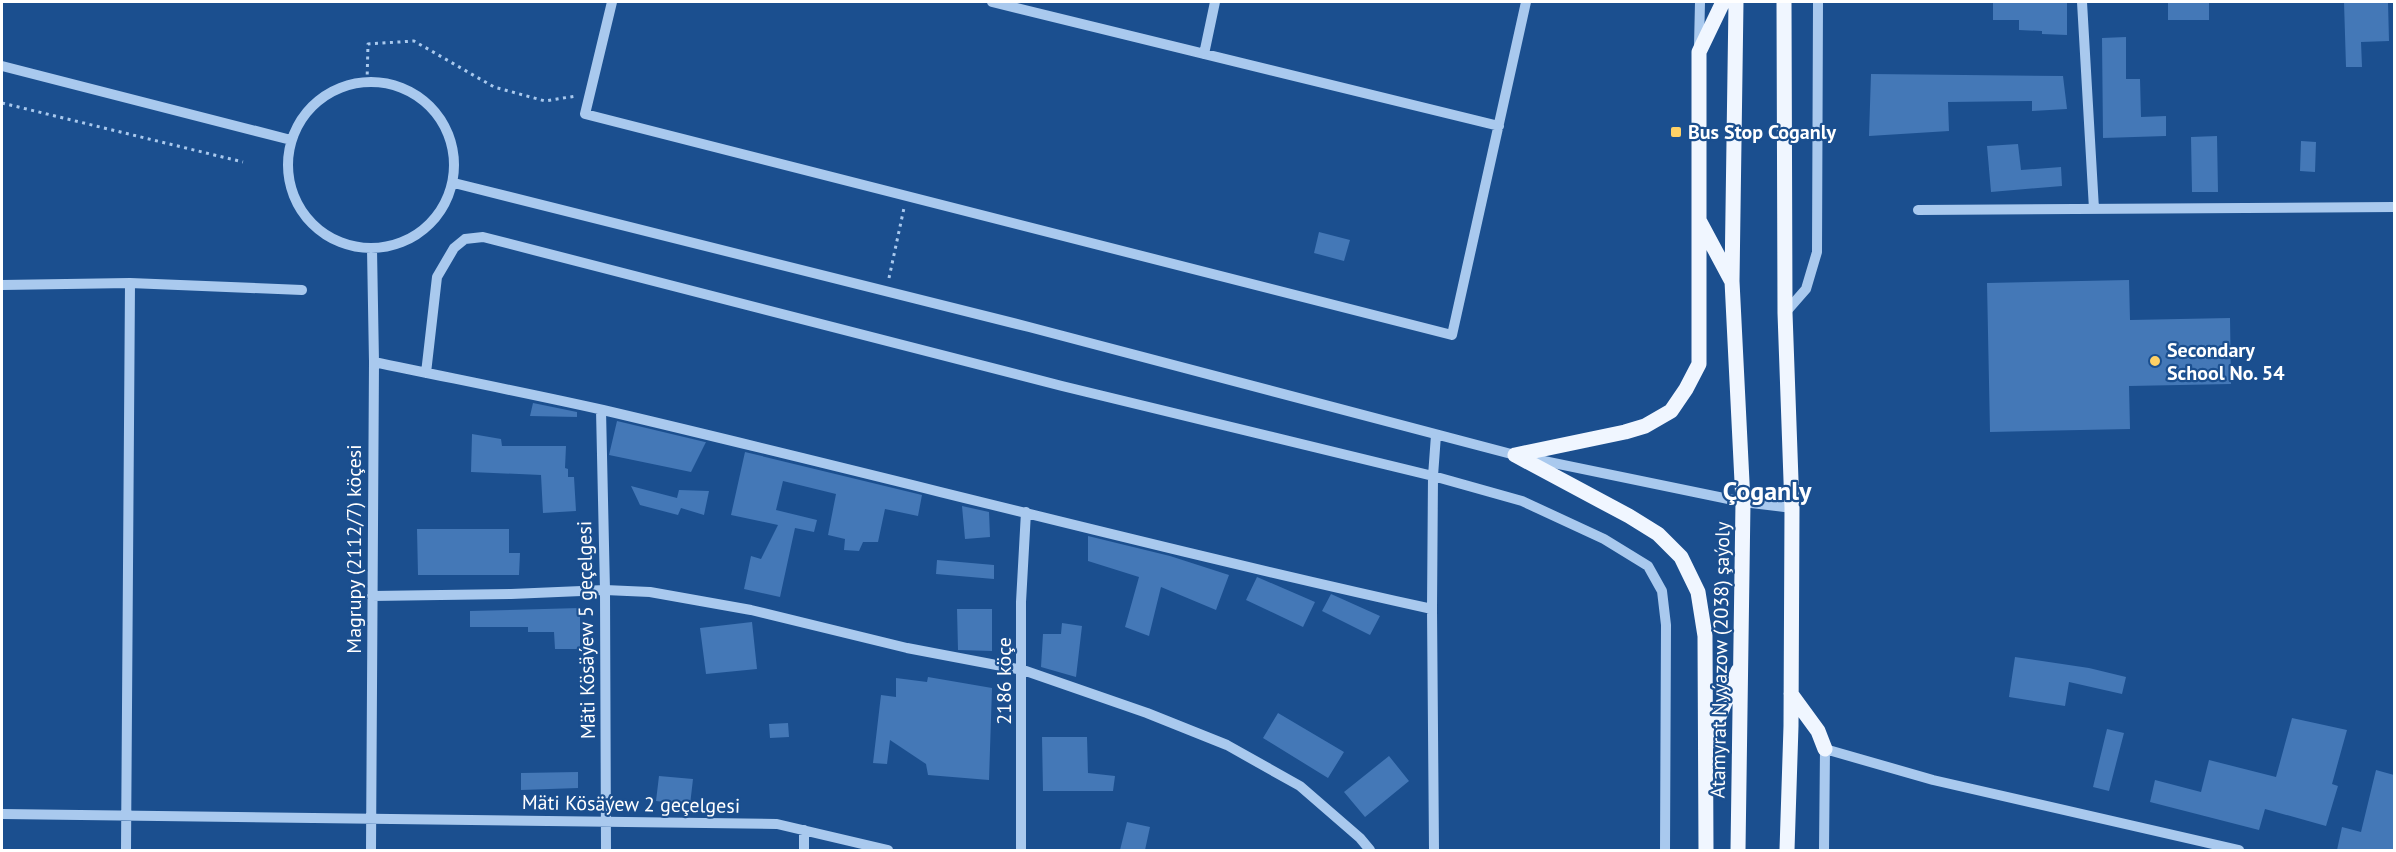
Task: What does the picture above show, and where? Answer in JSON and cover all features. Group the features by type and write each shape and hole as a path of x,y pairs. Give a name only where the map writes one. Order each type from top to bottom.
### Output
{"main road":[{"path":"1515,455 1645,426 1671,411 1699,364 1699,52 1723,2"},
{"name":"Atamyrat Nyýazow (2038) şaýoly","path":"1736,2 1732,281 1743,502 1738,850"},
{"path":"1784,2 1785,313 1792,508 1787,850"},
{"path":"1699,219 1732,281"},
{"path":"1515,455 1658,534 1681,557 1698,592 1705,636 1706,850"},
{"path":"1705,750 1741,663"},
{"path":"1791,694 1818,731 1825,749"}],"street":[{"path":"612,2 585,114 1452,335 1526,2"},
{"path":"992,2 1499,126"},
{"path":"1204,54 1215,2"},
{"path":"1699,52 1700,2"},
{"path":"1785,313 1806,289 1817,252 1818,2"},
{"path":"2082,2 2094,209"},
{"path":"2,66 291,140"},
{"path":"367,82 379,82 406,89 429,104 446,127 455,154 454,183 443,209 425,230 400,244 372,249 346,245 323,233 304,215 292,192 288,166 291,140 304,115 325,95 350,84 367,82"},
{"path":"454,183 886,291 1515,455 1743,502 1792,508"},
{"path":"1918,210 2394,207"},
{"path":"426,373 437,277 454,248 465,239 483,237 1062,386 1432,476 1522,501 1604,539 1648,566 1662,591 1666,625 1665,850"},
{"name":"Magrupy (2112/7) köçesi","path":"371,850 374,362 372,249"},
{"path":"2,285 130,283 302,290"},
{"path":"126,850 130,283"},
{"path":"374,362 601,410 1026,512 1239,566 1432,609"},
{"name":"Mäti Kösäýew 5 geçelgesi","path":"601,410 605,590 606,850"},
{"path":"1434,850 1432,476 1436,435"},
{"name":"2186 köçe","path":"1021,850 1023,670 1021,602 1026,512"},
{"path":"372,596 605,590 650,592 750,610 907,648 1023,670 1148,713 1227,745 1300,786 1360,838 1370,850"},
{"path":"1824,850 1825,749 1933,780 2239,850"},
{"name":"Mäti Kösäýew 2 geçelgesi","path":"2,814 777,824 888,850"},
{"path":"804,830 804,850"}],"path":[{"path":"367,82 368,44 414,41 494,87 544,101 590,94"},
{"path":"2,103 243,162"},
{"path":"886,291 907,196"}],"building":[{"path":"1993,2 2067,2 2067,35 2019,30 2019,20 1993,20"},
{"path":"2168,2 2209,2 2209,20 2168,20"},
{"path":"2344,2 2388,2 2389,41 2361,42 2362,67 2346,67"},
{"path":"2126,37 2126,79 2140,79 2141,117 2166,116 2166,136 2103,138 2102,38"},
{"path":"1871,74 2063,76 2067,109 2032,111 2032,101 1948,102 1949,131 1869,136"},
{"path":"2217,136 2218,192 2192,192 2191,137"},
{"path":"2301,141 2316,142 2315,172 2300,171"},
{"path":"2018,144 2021,170 2061,167 2062,186 1991,192 1987,146"},
{"path":"1319,232 1350,240 1344,261 1314,253"},
{"path":"2129,280 2130,320 2230,318 2231,384 2129,386 2130,429 1990,432 1987,283"},
{"path":"533,403 577,412 577,417 530,416"},
{"path":"617,421 706,442 691,472 609,455"},
{"path":"472,434 501,439 502,446 566,446 565,468 568,469 568,477 574,477 576,511 543,513 541,475 471,472"},
{"path":"745,452 922,495 918,516 885,509 878,542 863,542 859,551 844,550 845,539 828,535 836,494 783,481 776,510 817,520 814,532 795,528 780,597 744,589 751,556 761,559 778,525 731,515"},
{"path":"631,486 677,498 679,490 709,491 704,515 681,508 678,515 640,505"},
{"path":"962,506 989,512 990,537 965,539"},
{"path":"417,529 509,529 509,553 520,553 519,575 418,575"},
{"path":"1088,536 1170,556 1229,575 1216,610 1161,587 1149,636 1125,627 1139,577 1088,561"},
{"path":"937,560 994,565 994,579 936,574"},
{"path":"1257,577 1315,602 1303,627 1246,600"},
{"path":"1331,594 1380,616 1370,635 1322,611"},
{"path":"580,608 580,649 555,649 554,632 528,632 528,627 470,627 470,611"},
{"path":"957,609 992,609 992,651 958,650"},
{"path":"752,622 757,669 706,674 700,628"},
{"path":"1062,623 1082,626 1076,677 1041,667 1043,634 1061,634"},
{"path":"2015,657 2089,668 2126,677 2122,694 2069,682 2065,706 2009,697"},
{"path":"928,677 992,688 989,780 928,775 926,764 890,740 887,764 873,763 881,695 896,697 896,678 927,682"},
{"path":"1278,713 1344,752 1328,778 1263,738"},
{"path":"2292,718 2347,730 2332,784 2338,786 2326,826 2265,809 2259,830 2150,802 2155,780 2201,792 2209,760 2276,777"},
{"path":"788,723 789,737 770,738 769,724"},
{"path":"2107,729 2124,733 2109,791 2093,787"},
{"path":"1042,737 1087,737 1088,773 1115,776 1113,791 1043,791"},
{"path":"1389,756 1409,781 1365,817 1344,792"},
{"path":"2376,770 2394,775 2394,850 2337,850 2342,827 2361,832"},
{"path":"578,772 578,788 521,790 521,773"},
{"path":"659,776 693,779 690,805 656,801"},
{"path":"1127,822 1150,827 1145,850 1120,850"}],"place":[{"name":"Bus Stop Coganly","path":"1676,132"},
{"name":"Secondary School No. 54","path":"2155,361"}],"district":[{"name":"Çoganly","path":"1767,490"}]}
